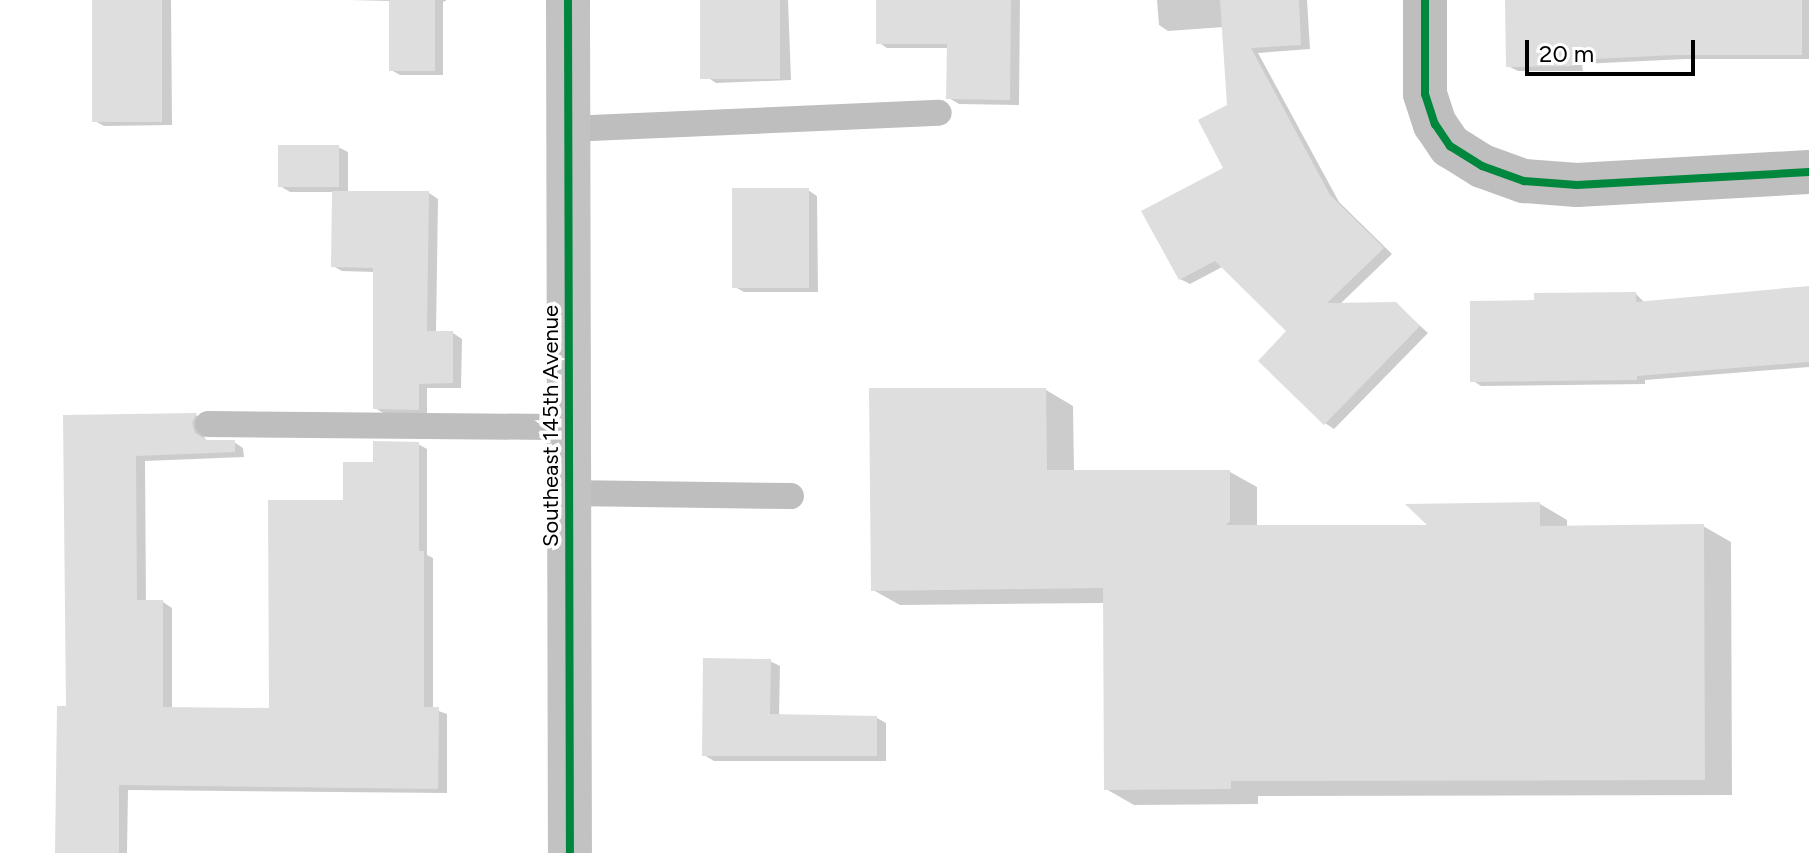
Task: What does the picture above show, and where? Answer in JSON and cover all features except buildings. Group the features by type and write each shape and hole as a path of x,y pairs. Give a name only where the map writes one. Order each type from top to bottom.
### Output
{"street":[{"name":"Southeast 145th Avenue","path":"568,0 570,853"},
{"path":"1425,0 1425,94 1435,124 1450,146 1482,166 1524,181 1577,185 1809,172"}],"lane":[{"path":"568,129 939,113"},
{"path":"208,424 570,427"},
{"path":"569,493 791,496"}],"cycle path":[{"path":"568,0 570,853"},
{"path":"1425,0 1425,94 1435,124 1450,146 1482,166 1524,181 1577,185 1809,172"}]}
